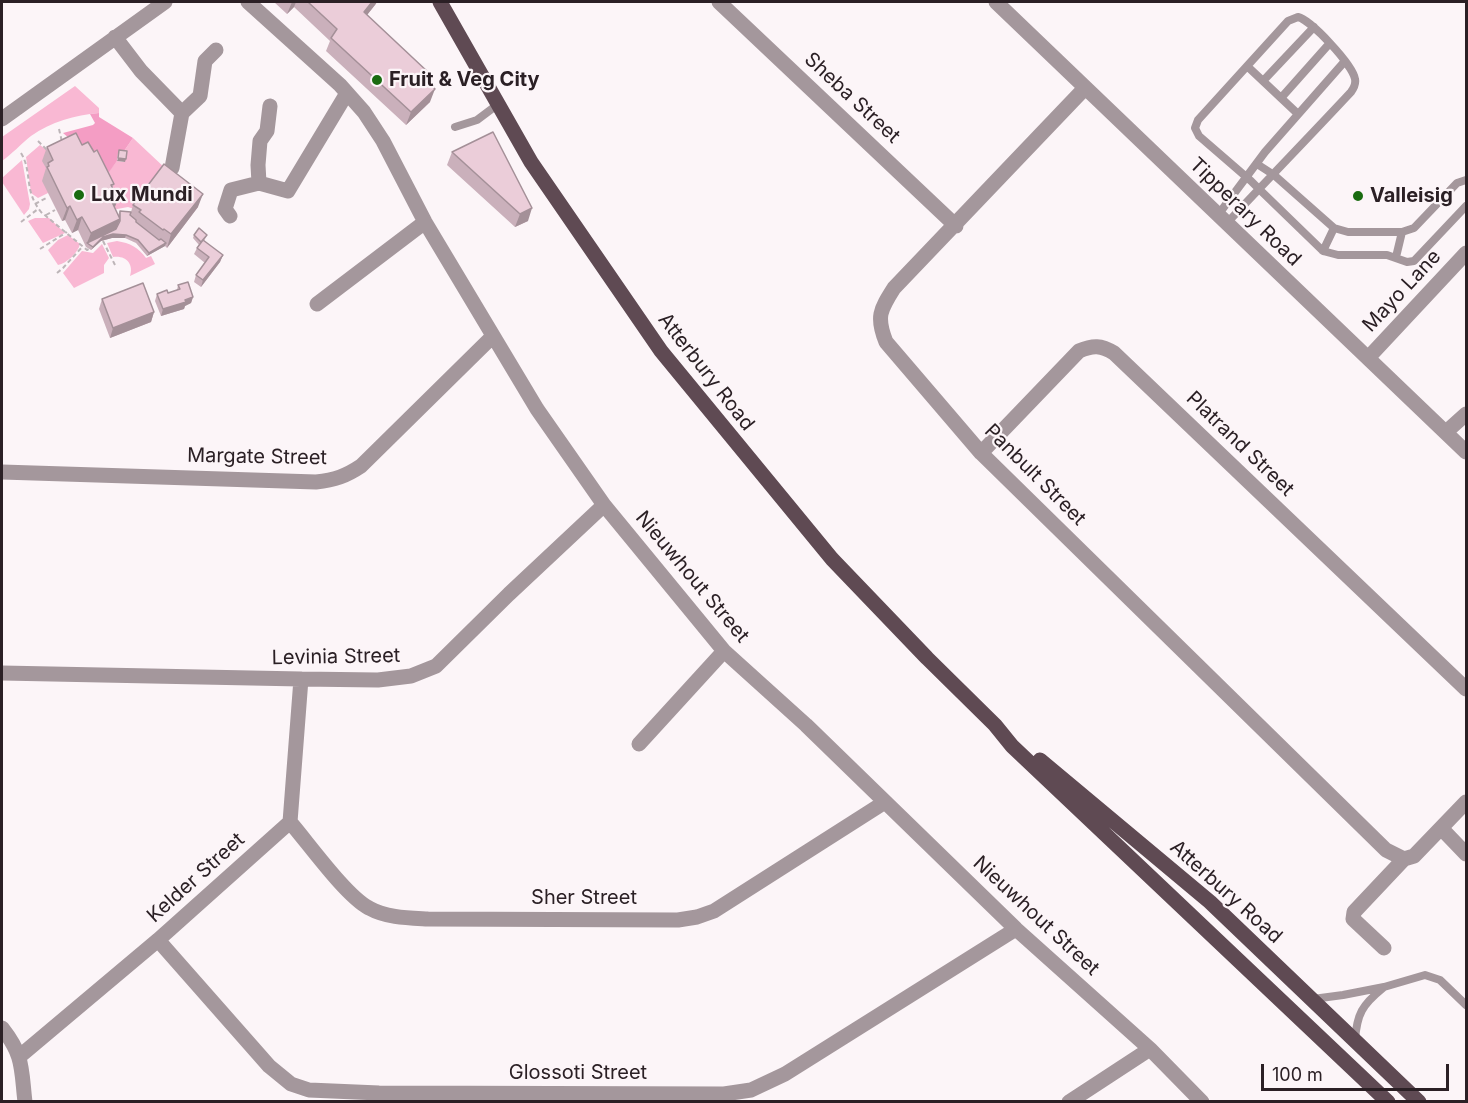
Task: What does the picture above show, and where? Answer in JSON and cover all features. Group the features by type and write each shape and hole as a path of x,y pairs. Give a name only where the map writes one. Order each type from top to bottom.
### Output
{"main road":[{"name":"Atterbury Road","path":"440,2 531,162 661,351 832,559 1012,746 1388,1101"},
{"name":"Atterbury Road","path":"995,726 1018,741 1210,902 1419,1101"}],"street":[{"path":"2,119 165,2"},
{"name":"Nieuwhout Street","path":"248,2 347,93 374,125 425,222 537,409 604,505 724,651 806,725 1016,929 1150,1048 1203,1101"},
{"name":"Sheba Street","path":"719,2 956,226"},
{"name":"Tipperary Road","path":"996,2 1467,452"},
{"path":"115,37 141,71 182,112"},
{"path":"172,168 182,112 200,96 205,61 216,50"},
{"name":"Panbult Street","path":"1085,88 956,226 894,288 882,307 880,327 886,342 981,453 1386,850 1404,859"},
{"path":"230,216 225,209 231,190 259,183 288,191 347,93"},
{"path":"259,183 260,141 267,131 270,106"},
{"path":"317,304 425,222"},
{"name":"Mayo Lane","path":"1368,358 1467,253"},
{"name":"Margate Street","path":"2,472 316,482 333,480 361,466 492,337"},
{"name":"Platrand Street","path":"981,453 1079,351 1098,345 1107,349 1114,353 1467,689"},
{"path":"1446,432 1467,414"},
{"name":"Levinia Street","path":"2,673 301,680 397,679 411,676 436,666 604,505"},
{"path":"639,744 724,651"},
{"path":"290,822 301,680"},
{"name":"Sher Street","path":"290,822 353,896 370,909 390,916 428,919 678,920 714,911 885,802"},
{"path":"1384,948 1353,919 1353,915 1404,859 1414,856 1467,802"},
{"name":"Kelder Street","path":"20,1056 158,940 290,822"},
{"path":"1441,828 1467,854"},
{"name":"Glossoti Street","path":"158,940 269,1066 291,1084 309,1090 458,1097 724,1094 751,1090 785,1074 1016,929"},
{"path":"2,1028 14,1043 20,1056 25,1101"},
{"path":"1069,1101 1150,1048"}],"lane":[{"path":"1223,219 1259,189 1274,175 1355,87 1355,76 1345,61 1314,27 1303,18 1298,17 1288,21 1198,120 1195,128 1206,142 1259,189 1323,251 1338,255 1387,255 1407,262 1416,259 1467,206"},
{"path":"1263,81 1314,27"},
{"path":"1281,98 1329,44"},
{"path":"1223,219 1257,164 1345,61"},
{"path":"1248,66 1298,114"},
{"path":"455,127 477,120 497,105"},
{"path":"1257,164 1274,175 1334,228 1348,232 1402,232 1419,224 1457,183 1467,180"},
{"path":"1323,251 1334,228"},
{"path":"1396,257 1402,232"},
{"path":"1312,999 1384,987 1418,975 1433,976 1440,980 1467,1005"},
{"path":"1355,1040 1359,1012 1369,999 1384,987"}],"path":[{"path":"59,129 62,138 59,148"},
{"path":"38,141 44,148 53,151"},
{"path":"21,153 30,195 35,204 87,250 89,249"},
{"path":"35,204 48,197"},
{"path":"21,222 39,209"},
{"path":"46,215 55,210"},
{"path":"40,249 67,232"},
{"path":"103,240 114,265"},
{"path":"57,273 83,246"}],"shaded area":[{"path":"75,86 99,108 99,113 72,117 55,123 31,136 2,161 2,137"},
{"path":"99,113 99,117 133,138 122,154 118,153 117,161 109,172 63,133 93,125 95,123 90,114"},
{"path":"133,138 165,168 134,209 128,207 112,210 95,164 109,171 117,161 124,162 122,154"},
{"path":"40,145 49,152 48,193 38,198 31,193 26,157"},
{"path":"22,160 30,204 24,215 2,182 2,178"},
{"path":"35,218 49,218 65,233 43,243 28,221"},
{"path":"68,235 80,244 72,257 58,265 48,250 58,240"},
{"path":"117,241 134,246 146,258 151,256 155,264 130,276 131,268 128,261 122,257 113,257 107,243"},
{"path":"102,244 109,258 104,265 104,273 74,288 63,273 82,251 93,253"}],"building":[{"path":"308,2 372,2 364,12 429,73 425,78 435,89 411,112 331,38 337,29"},
{"path":"493,132 532,208 520,214 452,152"},
{"name":"Lux Mundi","path":"76,133 82,145 88,142 94,152 97,150 114,184 111,185 118,199 112,202 120,219 91,233 82,217 77,220 70,206 67,208 47,167 48,163 53,160 47,147"},
{"path":"119,150 127,151 126,159 118,158"},
{"path":"164,164 203,194 171,234 139,212 141,210 133,205"},
{"path":"120,211 131,212 130,215 136,222 166,243 149,253 138,240 126,235 113,234 103,237 93,247 87,243 116,229 120,221"},
{"path":"199,228 207,235 201,242 194,235"},
{"path":"203,240 223,255 203,280 196,275 209,257 197,248"},
{"path":"188,282 193,297 185,300 186,302 163,309 157,294 180,289 178,285"},
{"path":"143,283 154,312 113,328 102,299"}],"place":[{"name":"Fruit & Veg City","path":"377,80"},
{"name":"Lux Mundi","path":"79,195"},
{"name":"Valleisig","path":"1358,196"}]}
